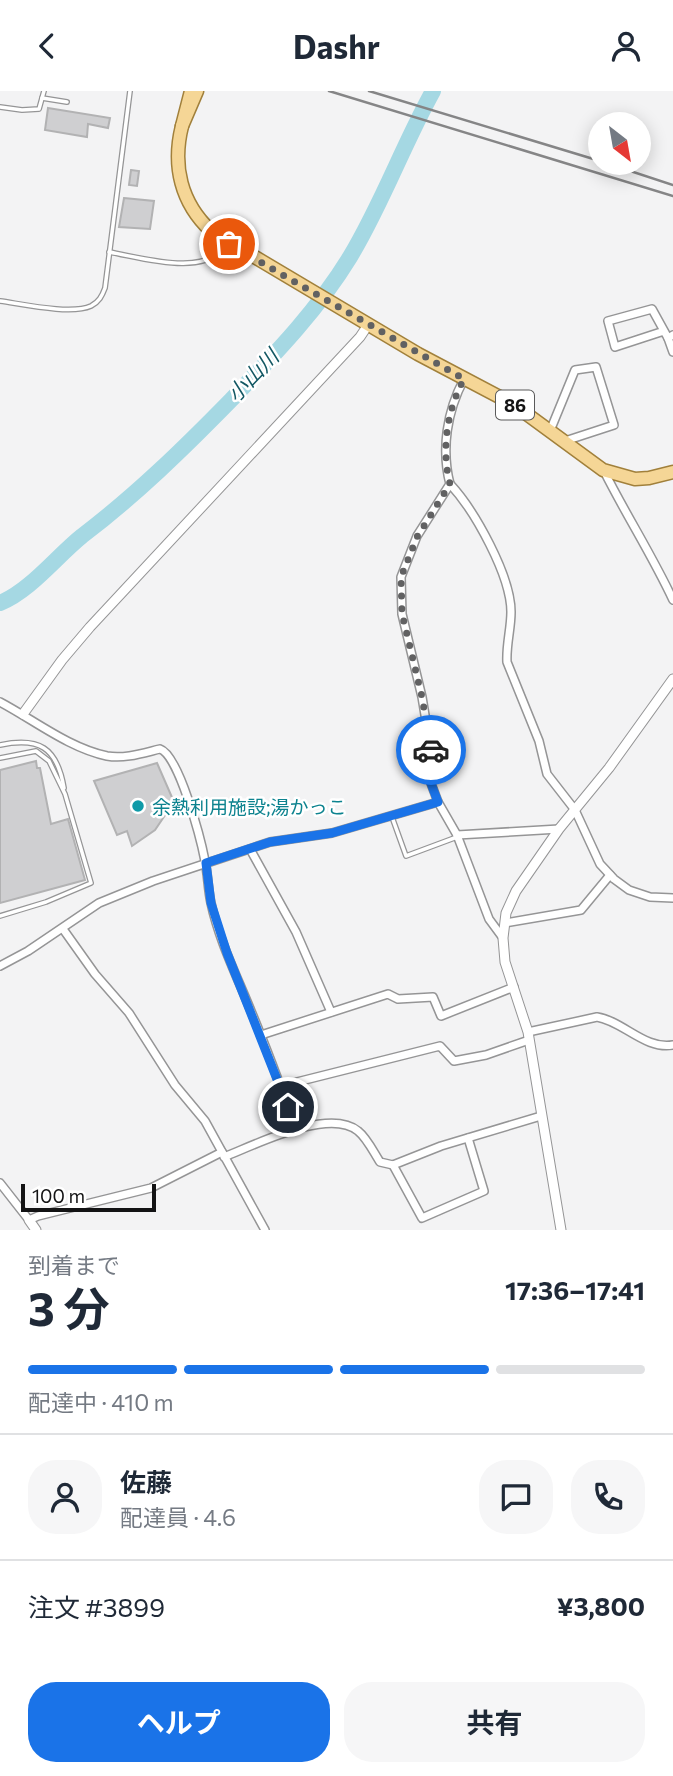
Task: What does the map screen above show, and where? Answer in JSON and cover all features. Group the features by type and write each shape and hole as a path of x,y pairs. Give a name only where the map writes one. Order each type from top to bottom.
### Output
{"main road":[{"name":"86","path":"191,91 178,142 180,186 198,219 229,244 464,379 505,399 603,470 635,479 673,473"},
{"name":"86","path":"182,126 197,91"}],"street":[{"path":"668,335 615,347 608,321 652,309 668,335 673,352"},
{"path":"23,714 61,660 90,627 360,337 368,325"},
{"path":"550,431 575,370 596,367 614,425 564,442"},
{"path":"464,379 450,409 445,466 450,484 488,543 505,577 511,611 506,648 509,670 539,741 547,774 575,810 600,863 610,874 629,890 650,897 673,898"},
{"path":"603,470 631,524 652,555 673,600"},
{"path":"450,484 417,537 401,577 402,614 422,697 431,751 429,778 438,802 458,836 489,919 503,937"},
{"path":"561,1230 528,1036 505,962 503,937 506,913 516,891 559,829 610,768 673,679"},
{"path":"0,702 60,736 106,755 122,757 160,749 165,751 184,787 206,863 211,903 233,970 281,1086 295,1129"},
{"path":"0,966 63,929 99,903 250,849 283,840 332,833 438,802"},
{"path":"458,836 559,829"},
{"path":"250,849 296,932 331,1012"},
{"path":"505,923 581,910 610,874"},
{"path":"63,929 129,1013 174,1085 205,1121 265,1230"},
{"path":"261,1035 388,994 398,999 433,997 441,1016 514,987"},
{"path":"281,1086 440,1046 454,1061 486,1055 528,1036 597,1017 607,1019 664,1047 673,1045"},
{"path":"29,1220 151,1188 223,1154 295,1129 345,1123 360,1132 380,1162 393,1164 541,1116"},
{"path":"393,1164 422,1218 484,1191 468,1138"},
{"path":"0,1183 36,1230"}],"lane":[{"path":"0,107 38,109 44,91"},
{"path":"0,301 67,309 93,305 101,298 105,288 130,91"},
{"path":"42,98 67,102"},
{"path":"109,253 191,263 218,256 229,244"},
{"path":"0,745 24,741 48,750 61,770 65,794 91,883 46,902 0,916"},
{"path":"0,758 32,751 40,753 50,761 65,794"},
{"path":"392,817 406,856 458,836"}],"building":[{"path":"48,108 110,118 108,128 88,124 87,137 45,130"},
{"path":"131,170 139,171 137,186 129,185"},
{"path":"124,198 154,201 150,229 119,227"},
{"path":"36,761 37,768 40,768 51,824 68,819 85,880 0,903 0,770"},
{"name":"余熱利用施設;湯かっこ","path":"157,763 174,802 155,830 132,846 127,831 117,835 94,781"}],"waterway":[{"name":"小山川","path":"0,603 33,582 159,471 231,400 294,332 324,296 350,257 433,91"}],"railway":[{"path":"329,91 673,196"},
{"path":"369,91 588,157"},
{"path":"643,175 673,185"}],"way so far":[{"path":"229,244 464,379 450,409 445,466 450,484 417,537 401,577 405,633 419,682 431,750"}],"place":[{"name":"余熱利用施設;湯かっこ","path":"138,806"}],"route":[{"path":"288,1107 227,953 211,903 206,863 270,842 332,833 438,802 429,778 431,750"}]}
